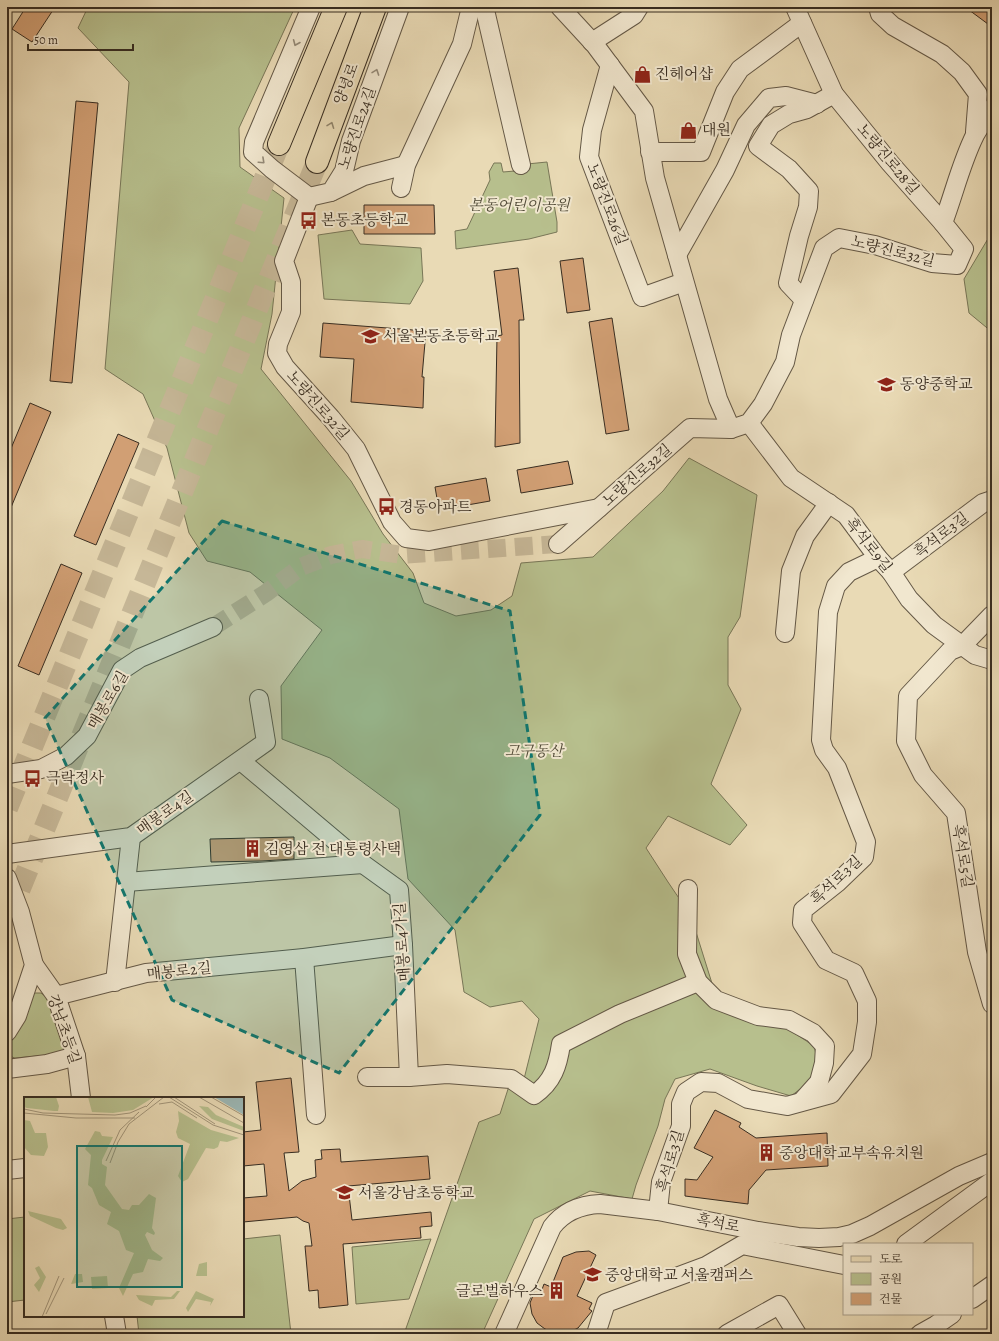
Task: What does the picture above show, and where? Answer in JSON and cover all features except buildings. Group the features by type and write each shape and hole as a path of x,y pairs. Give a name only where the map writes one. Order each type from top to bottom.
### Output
{"main road":[{"path":"280,144 336,7"},
{"name":"양녕로","path":"317,162 375,7"}],"street":[{"path":"311,7 254,142 253,152 272,169 309,197 331,192 364,176 406,165"},
{"name":"노량진로24길","path":"331,192 344,171 351,141 400,7"},
{"path":"400,188 406,165 462,44 471,7"},
{"path":"477,7 485,10 521,165"},
{"path":"560,7 592,42 644,110 654,178 718,399 731,429"},
{"path":"592,42 634,15 639,7"},
{"name":"노량진로28길","path":"795,7 834,94 890,163 943,223"},
{"path":"878,7 880,14 893,26 942,54 962,72 978,94 975,135"},
{"path":"650,152 701,152 725,92 740,69 802,23"},
{"name":"노량진로26길","path":"610,65 592,130 589,157 642,297 684,282"},
{"path":"804,300 788,283 799,236 808,207 809,191 789,169 758,146 771,125 789,114 807,109 834,94"},
{"path":"677,256 725,170 746,125 770,98 786,96 817,104"},
{"path":"943,223 950,206 955,185 975,135 992,108"},
{"name":"노량진로32길","path":"309,197 284,261 291,282 291,312 278,344 277,353 285,367 331,418 356,449 392,522 406,538 429,540 599,508 690,428 731,429 749,423 763,404 785,362 791,335 824,248 838,238 875,245 932,263 957,265 964,249 943,223"},
{"name":"흑석로9길","path":"749,423 791,478 846,515 878,558 891,572 910,599 934,625 975,655 992,660"},
{"name":"흑석로3길","path":"891,572 983,503 992,500"},
{"path":"785,633 791,571 805,536 828,503"},
{"path":"558,544 599,508"},
{"name":"흑석로3길","path":"658,1211 661,1182 680,1126 681,1104 686,1092 701,1082 718,1083 748,1099 787,1106 830,1094 862,1054 868,1022 867,1001 854,973 826,960 802,924 803,910 837,883 864,857 866,842 837,768 824,750 821,740 828,612 836,586 849,572 878,558"},
{"name":"흑석로5길","path":"992,615 962,646 950,650 908,696 906,741 923,775 956,813 977,952 992,1004"},
{"name":"매봉로6길","path":"7,774 41,769 66,756 88,736 122,670 140,658 213,627"},
{"name":"매봉로4길","path":"7,854 131,837 266,742 259,699"},
{"name":"매봉로4가길","path":"241,761 363,864 399,890 409,1077"},
{"path":"115,982 131,837"},
{"path":"126,882 363,864"},
{"path":"7,878 20,912 34,965 17,1016 7,1032"},
{"path":"688,890 687,954 698,982 716,1000 758,1016 789,1020 812,1033 825,1046 824,1063 819,1082 802,1101"},
{"name":"매봉로2길","path":"56,996 146,973 304,958 403,945"},
{"path":"304,958 316,1115"},
{"name":"강남초등길","path":"34,965 56,996 76,1056 81,1097"},
{"path":"367,1077 409,1077 447,1074 511,1079 534,1095 552,1078 559,1057 561,1044 620,1014 698,982"},
{"path":"7,1069 47,1064 76,1056"},
{"name":"흑석로","path":"504,1334 552,1227 562,1216 575,1208 591,1204 600,1204 658,1211 758,1231 819,1238 839,1237 852,1234 870,1226 959,1176 992,1162"},
{"path":"7,1170 24,1168"},
{"path":"907,1243 992,1181"},
{"path":"596,1334 606,1303 706,1266 742,1245 843,1265"},
{"path":"973,1298 992,1285"},
{"path":"726,1334 779,1305 797,1334"},
{"path":"920,1334 950,1315"},
{"path":"114,1317 117,1334"}],"highlighted area":[{"path":"222,521 510,611 540,815 339,1073 172,1000 45,718"}],"green space":[{"name":"고구동산","path":"88,7 295,7 239,128 240,167 284,198 272,314 261,369 351,481 383,534 413,573 424,603 456,616 491,610 512,596 521,563 593,557 663,491 689,458 757,495 740,617 728,637 728,685 741,709 711,784 747,825 730,845 668,816 646,848 691,916 715,993 764,1013 814,1046 818,1062 808,1083 791,1096 757,1086 710,1069 675,1079 665,1099 658,1126 632,1199 590,1191 534,1219 482,1334 404,1334 479,1122 500,1114 509,1086 523,1083 539,1019 522,1001 490,1007 464,992 455,930 408,879 399,809 330,758 282,739 281,686 322,630 250,572 207,561 189,533 167,448 143,394 105,369 129,82 78,28"},
{"name":"본동어린이공원","path":"547,162 557,222 557,232 529,239 456,249 455,231 467,229 490,180 489,172 494,163 501,163 503,172 527,170 527,164"},
{"path":"352,230 360,244 421,248 423,281 410,304 324,299 318,235"},
{"path":"992,232 992,332 969,313 964,279"},
{"path":"34,993 41,993 46,997 66,1044 65,1048 59,1054 15,1058 9,1056 7,1051 31,996"},
{"path":"24,1217 24,1300 7,1302 7,1219"},
{"path":"280,1235 291,1334 139,1334 137,1317 244,1317 244,1239"},
{"path":"431,1239 409,1299 356,1304 352,1247"}],"tunnel":[{"path":"7,808 279,144"},
{"path":"7,920 317,162"},
{"path":"213,627 266,593 301,567 331,555 362,549 402,555 558,544"}],"place":[{"name":"진헤어샵","path":"642,74"},
{"name":"대원","path":"689,130"},
{"name":"본동초등학교","path":"308,220"},
{"name":"서울본동초등학교","path":"370,336"},
{"name":"동양중학교","path":"887,384"},
{"name":"경동아파트","path":"386,507"},
{"name":"극락정사","path":"33,778"},
{"name":"김영삼 전 대통령사택","path":"252,849"},
{"name":"중앙대학교부속유치원","path":"766,1153"},
{"name":"서울강남초등학교","path":"345,1193"},
{"name":"중앙대학교 서울캠퍼스","path":"592,1275"},
{"name":"글로벌하우스","path":"556,1291"}]}
